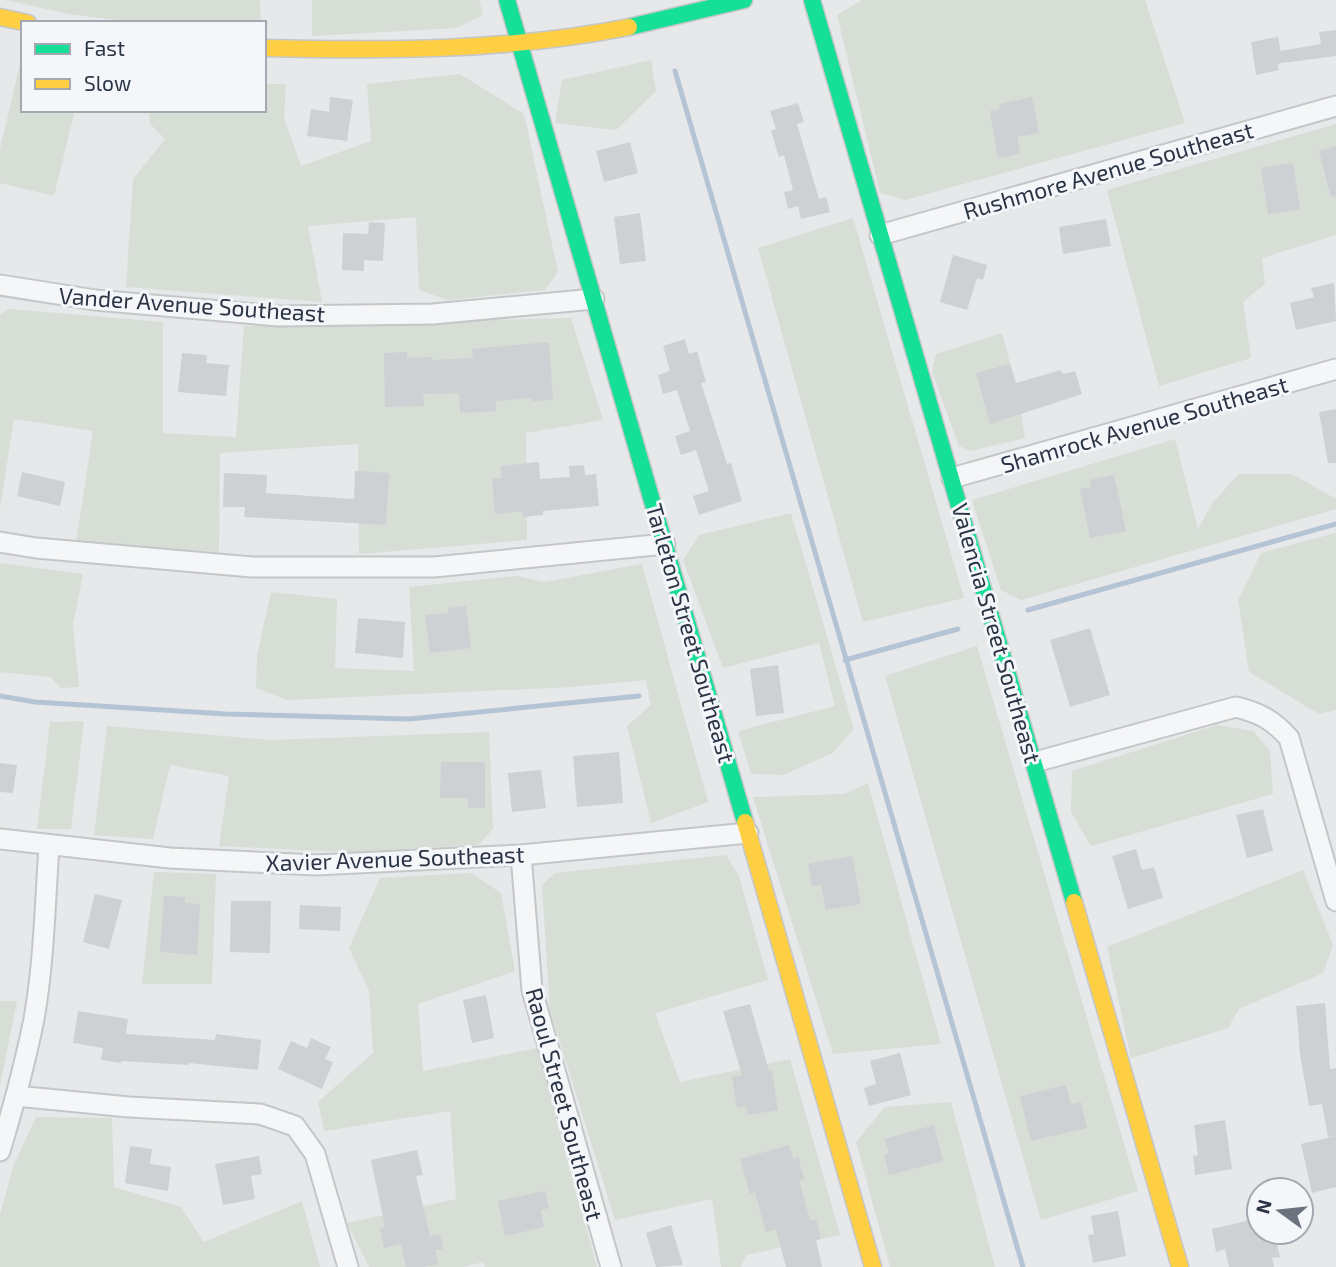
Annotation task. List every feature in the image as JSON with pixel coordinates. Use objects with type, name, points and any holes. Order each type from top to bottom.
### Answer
[{"type":"street","name":"Tarleton Street Southeast","points":[[507,0],[873,1267]]},
{"type":"street","points":[[266,48],[380,50],[519,42],[603,32],[744,0]]},
{"type":"street","name":"Valencia Street Southeast","points":[[812,0],[1180,1267]]},
{"type":"street","points":[[0,17],[21,22]]},
{"type":"street","name":"Rushmore Avenue Southeast","points":[[880,235],[1336,106]]},
{"type":"street","name":"Vander Avenue Southeast","points":[[0,285],[95,300],[278,316],[433,314],[594,299]]},
{"type":"street","name":"Shamrock Avenue Southeast","points":[[952,478],[1336,369]]},
{"type":"street","points":[[0,542],[36,548],[252,567],[434,567],[665,544]]},
{"type":"street","points":[[1035,762],[1236,707],[1257,712],[1275,723],[1289,738],[1336,901]]},
{"type":"street","name":"Xavier Avenue Southeast","points":[[0,839],[170,858],[316,865],[521,855],[748,833]]},
{"type":"street","points":[[0,1151],[34,1018],[43,947],[49,846]]},
{"type":"street","name":"Raoul Street Southeast","points":[[521,855],[531,990],[611,1267]]},
{"type":"street","points":[[16,1096],[130,1107],[261,1114],[295,1126],[315,1154],[348,1267]]},
{"type":"shaded area","points":[[6,0],[260,0],[261,21],[125,21],[69,14]]},
{"type":"shaded area","points":[[312,0],[479,0],[483,15],[456,28],[312,36]]},
{"type":"shaded area","points":[[862,0],[1145,0],[1185,123],[905,200],[880,193],[837,15]]},
{"type":"shaded area","points":[[21,60],[21,112],[75,112],[54,196],[0,183],[0,149]]},
{"type":"shaded area","points":[[651,60],[656,91],[616,130],[555,123],[562,80]]},
{"type":"shaded area","points":[[460,74],[524,114],[558,272],[545,290],[448,300],[419,290],[416,217],[308,226],[322,302],[126,287],[133,179],[165,139],[150,124],[149,112],[266,112],[266,84],[286,84],[284,118],[301,166],[371,141],[367,84]]},
{"type":"shaded area","points":[[1336,124],[1336,235],[1262,258],[1265,284],[1243,302],[1251,358],[1159,386],[1107,190]]},
{"type":"shaded area","points":[[853,218],[964,598],[863,622],[758,248]]},
{"type":"shaded area","points":[[9,309],[163,322],[163,433],[236,437],[244,326],[571,318],[603,420],[526,433],[527,540],[359,554],[358,444],[220,453],[219,552],[76,542],[93,431],[14,419],[0,508],[0,315]]},
{"type":"shaded area","points":[[1002,333],[1018,393],[1025,438],[970,451],[959,446],[932,372],[936,354]]},
{"type":"shaded area","points":[[1175,439],[1198,529],[1213,502],[1239,474],[1292,474],[1336,499],[1336,509],[1021,600],[1001,590],[972,500]]},
{"type":"shaded area","points":[[791,513],[854,729],[833,753],[783,775],[751,774],[738,731],[835,706],[819,643],[723,668],[683,560],[699,535]]},
{"type":"shaded area","points":[[1336,533],[1336,710],[1319,714],[1249,672],[1238,600],[1261,553]]},
{"type":"shaded area","points":[[0,563],[83,574],[73,624],[79,687],[61,688],[50,677],[0,672]]},
{"type":"shaded area","points":[[642,564],[708,802],[651,823],[627,726],[651,705],[646,680],[571,687],[287,700],[256,688],[257,656],[271,592],[337,599],[335,668],[414,671],[409,587],[516,576],[545,582]]},
{"type":"shaded area","points":[[977,646],[1138,1191],[1041,1220],[885,676]]},
{"type":"shaded area","points":[[84,721],[71,829],[37,829],[50,722]]},
{"type":"shaded area","points":[[1217,725],[1253,731],[1270,751],[1273,794],[1091,846],[1071,812],[1072,771]]},
{"type":"shaded area","points":[[107,726],[271,740],[489,732],[493,829],[478,845],[348,852],[219,846],[229,776],[170,765],[153,839],[94,835]]},
{"type":"shaded area","points":[[868,783],[941,1044],[833,1054],[753,797],[844,794]]},
{"type":"shaded area","points":[[726,855],[739,876],[768,980],[655,1013],[680,1082],[790,1059],[840,1235],[746,1255],[741,1267],[721,1267],[712,1199],[615,1220],[550,1010],[542,885],[555,873]]},
{"type":"shaded area","points":[[1303,870],[1333,945],[1323,973],[1239,1009],[1228,1028],[1131,1058],[1107,947]]},
{"type":"shaded area","points":[[154,872],[216,874],[212,984],[142,984]]},
{"type":"shaded area","points":[[471,873],[501,893],[515,971],[418,1004],[423,1071],[537,1048],[597,1267],[485,1267],[483,1262],[464,1267],[369,1267],[347,1223],[456,1199],[450,1111],[324,1131],[318,1102],[373,1053],[369,991],[349,948],[380,878]]},
{"type":"shaded area","points":[[0,1001],[17,1001],[0,1086]]},
{"type":"shaded area","points":[[951,1102],[995,1267],[890,1267],[856,1142],[885,1107]]},
{"type":"shaded area","points":[[36,1117],[112,1118],[114,1187],[181,1207],[204,1242],[302,1201],[320,1267],[0,1267],[0,1215],[13,1167]]},
{"type":"building","points":[[1336,30],[1336,56],[1282,63],[1278,64],[1279,70],[1256,75],[1251,42],[1278,37],[1281,51],[1321,44],[1319,32]]},
{"type":"building","points":[[330,97],[353,100],[347,141],[307,136],[311,109],[329,112]]},
{"type":"building","points":[[1032,97],[1039,133],[1017,137],[1020,154],[998,158],[990,111],[1000,109],[999,104]]},
{"type":"building","points":[[798,103],[804,122],[797,124],[819,199],[826,197],[830,212],[801,219],[798,206],[788,209],[784,192],[793,190],[784,155],[779,157],[771,131],[776,129],[770,111]]},
{"type":"building","points":[[630,142],[638,173],[604,182],[596,151]]},
{"type":"building","points":[[1336,146],[1336,196],[1331,197],[1319,151]]},
{"type":"building","points":[[1293,163],[1300,209],[1268,214],[1261,168]]},
{"type":"building","points":[[640,213],[646,261],[620,264],[614,217]]},
{"type":"building","points":[[1106,219],[1111,246],[1063,254],[1059,227]]},
{"type":"building","points":[[369,222],[385,223],[383,261],[364,260],[364,271],[342,270],[343,233],[368,234]]},
{"type":"building","points":[[953,255],[987,265],[983,280],[977,278],[967,310],[940,302]]},
{"type":"building","points":[[1334,283],[1336,321],[1296,330],[1290,303],[1314,297],[1311,288]]},
{"type":"building","points":[[685,339],[689,354],[697,351],[706,382],[701,383],[742,501],[699,515],[693,496],[709,491],[696,450],[681,455],[675,436],[690,431],[677,390],[663,394],[658,375],[670,371],[663,346]]},
{"type":"building","points":[[549,342],[553,400],[532,401],[532,398],[496,401],[496,411],[460,413],[459,393],[423,394],[424,406],[385,407],[384,353],[407,352],[407,358],[432,357],[432,360],[473,358],[472,349]]},
{"type":"building","points":[[182,353],[207,355],[206,363],[229,365],[226,396],[178,392]]},
{"type":"building","points":[[1010,364],[1016,383],[1061,370],[1063,374],[1075,371],[1082,394],[990,424],[976,373]]},
{"type":"building","points":[[1336,409],[1336,463],[1328,463],[1319,412]]},
{"type":"building","points":[[539,462],[540,479],[570,477],[569,466],[584,465],[585,475],[596,474],[599,506],[543,511],[543,515],[523,517],[522,511],[495,514],[492,479],[502,478],[501,466]]},
{"type":"building","points":[[355,471],[389,473],[386,525],[244,517],[245,507],[223,507],[224,473],[267,475],[266,493],[354,499]]},
{"type":"building","points":[[22,472],[65,482],[60,506],[17,496]]},
{"type":"building","points":[[1114,475],[1126,531],[1090,538],[1080,489],[1091,487],[1090,480]]},
{"type":"building","points":[[466,606],[471,648],[430,653],[425,615],[449,613],[448,608]]},
{"type":"building","points":[[358,618],[405,622],[403,658],[355,653]]},
{"type":"building","points":[[1090,628],[1110,695],[1070,707],[1050,640]]},
{"type":"building","points":[[778,665],[784,713],[756,716],[750,669]]},
{"type":"building","points":[[619,752],[623,803],[577,807],[573,756]]},
{"type":"building","points":[[441,762],[485,762],[485,808],[468,808],[468,798],[440,798]]},
{"type":"building","points":[[0,763],[17,765],[13,793],[0,792]]},
{"type":"building","points":[[541,770],[546,808],[512,812],[508,773]]},
{"type":"building","points":[[1263,809],[1273,851],[1247,858],[1236,815]]},
{"type":"building","points":[[1136,849],[1142,870],[1154,867],[1163,898],[1128,909],[1112,856]]},
{"type":"building","points":[[852,856],[861,904],[826,910],[821,885],[812,886],[808,864]]},
{"type":"building","points":[[95,894],[122,900],[109,949],[83,942]]},
{"type":"building","points":[[164,896],[185,897],[185,903],[200,904],[197,955],[160,952]]},
{"type":"building","points":[[231,901],[271,901],[270,953],[230,952]]},
{"type":"building","points":[[300,905],[341,907],[340,931],[299,929]]},
{"type":"building","points":[[486,995],[494,1038],[472,1043],[463,1000]]},
{"type":"building","points":[[1325,1003],[1330,1069],[1336,1068],[1336,1136],[1328,1137],[1322,1104],[1309,1106],[1300,1054],[1296,1006]]},
{"type":"building","points":[[750,1004],[769,1071],[772,1071],[778,1110],[748,1115],[746,1106],[737,1108],[732,1077],[742,1075],[723,1011]]},
{"type":"building","points":[[78,1011],[128,1019],[126,1034],[215,1040],[216,1034],[261,1040],[258,1070],[189,1063],[121,1063],[101,1060],[103,1048],[73,1043]]},
{"type":"building","points":[[311,1038],[331,1047],[325,1059],[333,1062],[322,1089],[278,1069],[291,1041],[307,1048]]},
{"type":"building","points":[[900,1053],[911,1095],[869,1106],[864,1088],[876,1084],[870,1061]]},
{"type":"building","points":[[1066,1085],[1071,1104],[1081,1102],[1087,1128],[1031,1141],[1020,1096]]},
{"type":"building","points":[[1225,1120],[1232,1169],[1195,1175],[1193,1156],[1198,1155],[1194,1125]]},
{"type":"building","points":[[934,1125],[943,1161],[889,1175],[884,1155],[889,1154],[885,1139]]},
{"type":"building","points":[[1336,1136],[1336,1187],[1315,1192],[1315,1176],[1308,1176],[1301,1144]]},
{"type":"building","points":[[789,1145],[793,1159],[798,1157],[804,1179],[799,1180],[810,1221],[816,1219],[821,1239],[816,1240],[822,1267],[786,1267],[776,1229],[766,1232],[755,1192],[750,1194],[740,1159]]},
{"type":"building","points":[[130,1146],[152,1149],[150,1164],[171,1167],[168,1191],[125,1183]]},
{"type":"building","points":[[417,1150],[423,1175],[416,1176],[430,1236],[440,1234],[443,1249],[435,1250],[438,1264],[406,1267],[401,1244],[384,1248],[380,1228],[385,1227],[371,1160]]},
{"type":"building","points":[[259,1156],[262,1174],[251,1176],[255,1199],[223,1205],[215,1164]]},
{"type":"building","points":[[545,1191],[549,1208],[541,1210],[544,1227],[505,1236],[498,1201]]},
{"type":"building","points":[[1118,1211],[1126,1256],[1093,1263],[1088,1235],[1094,1234],[1091,1216]]},
{"type":"building","points":[[1245,1221],[1245,1246],[1277,1246],[1280,1257],[1272,1258],[1274,1267],[1229,1267],[1225,1249],[1216,1252],[1212,1229]]},
{"type":"building","points":[[671,1225],[683,1265],[656,1267],[646,1233]]},
{"type":"waterway","points":[[675,71],[1023,1267]]},
{"type":"waterway","points":[[1028,610],[1336,524]]},
{"type":"waterway","points":[[845,660],[958,629]]},
{"type":"waterway","points":[[0,696],[35,702],[226,714],[409,719],[639,696]]},
{"type":"traffic: fast","points":[[507,0],[745,822]]},
{"type":"traffic: fast","points":[[629,27],[744,0]]},
{"type":"traffic: fast","points":[[812,0],[1074,902]]},
{"type":"traffic: slow","points":[[0,17],[21,22]]},
{"type":"traffic: slow","points":[[266,48],[447,48],[538,41],[629,27]]},
{"type":"traffic: slow","points":[[745,822],[873,1267]]},
{"type":"traffic: slow","points":[[1074,902],[1180,1267]]}]
